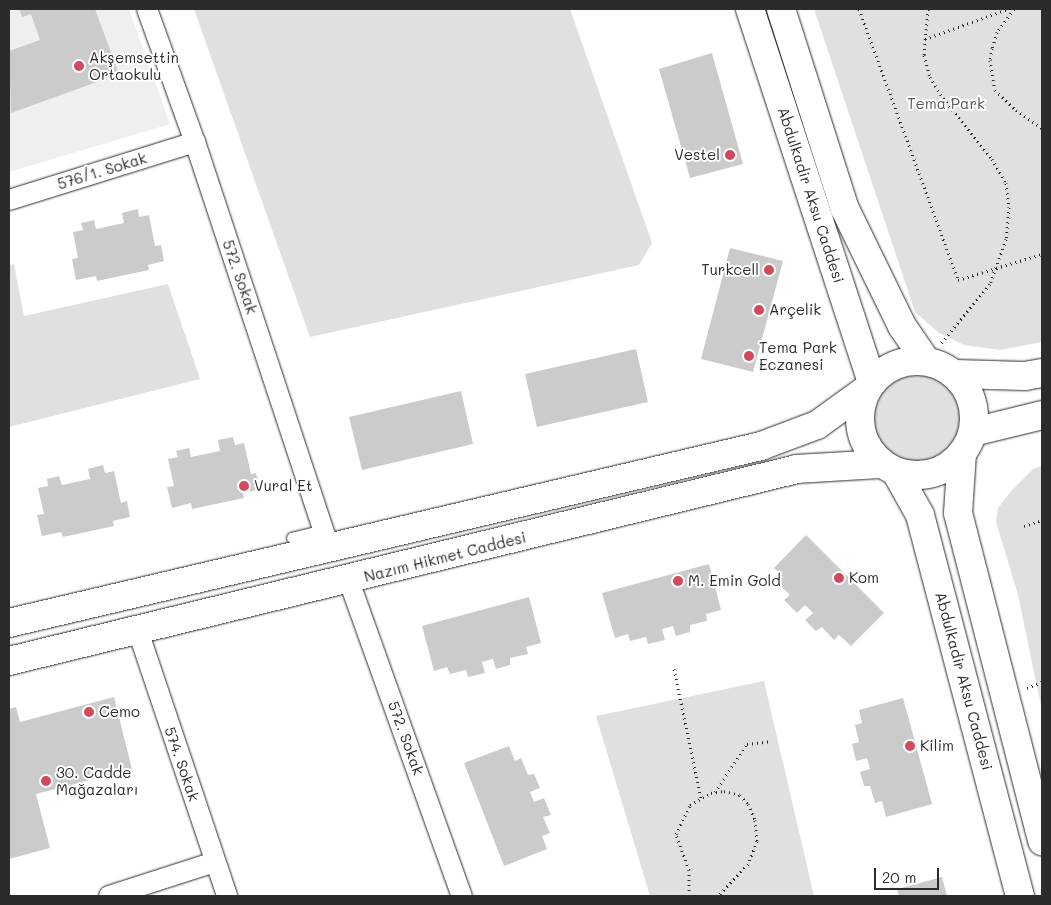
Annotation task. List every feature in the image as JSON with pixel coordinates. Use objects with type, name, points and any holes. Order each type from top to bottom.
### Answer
[{"type":"main road","name":"Abdulkadir Aksu Caddesi","points":[[750,9],[870,385]]},
{"type":"main road","name":"Abdulkadir Aksu Caddesi","points":[[781,9],[845,209],[902,326],[926,360]]},
{"type":"main road","points":[[9,623],[327,538],[761,446],[817,425],[870,385],[887,368],[906,361],[926,360],[955,374],[968,390],[972,404],[958,513],[1038,810],[1042,841]]},
{"type":"main road","points":[[955,374],[1042,373]]},
{"type":"main road","points":[[870,385],[861,405],[863,438],[889,468],[914,475],[932,473],[948,466],[967,443],[1042,415]]},
{"type":"main road","name":"Abdulkadir Aksu Caddesi","points":[[889,468],[920,515],[1020,896]]},
{"type":"main road","name":"Nazım Hikmet Caddesi","points":[[9,662],[797,470],[889,468]]},
{"type":"street","name":"572. Sokak","points":[[147,9],[195,142],[327,538]]},
{"type":"street","name":"576/1. Sokak","points":[[9,200],[195,142]]},
{"type":"street","name":"572. Sokak","points":[[350,580],[462,896]]},
{"type":"street","name":"574. Sokak","points":[[138,631],[227,896]]},
{"type":"street","points":[[109,896],[215,862]]},
{"type":"lane","points":[[292,538],[327,538]]},
{"type":"path","points":[[859,9],[958,280],[1042,254]]},
{"type":"path","points":[[926,360],[976,304],[998,267],[1006,239],[1009,207],[1006,184],[992,159],[943,98],[930,77],[924,55],[928,9]]},
{"type":"path","points":[[925,38],[1008,9]]},
{"type":"path","points":[[1014,9],[997,32],[992,48],[990,60],[995,90],[1016,110],[1042,128]]},
{"type":"path","points":[[1024,526],[1042,520]]},
{"type":"path","points":[[674,669],[701,798]]},
{"type":"path","points":[[714,792],[747,744],[770,741]]},
{"type":"path","points":[[689,896],[689,870],[676,834],[690,805],[714,792],[740,794],[755,820],[757,841],[748,864],[718,896]]},
{"type":"shaded area","name":"Akşemsettin Ortaokulu","points":[[9,9],[129,9],[170,124],[9,172]]},
{"type":"green space","points":[[194,9],[570,9],[652,243],[639,265],[310,337]]},
{"type":"green space","name":"Tema Park","points":[[814,9],[1042,9],[1042,342],[1000,350],[964,345],[939,333],[915,312]]},
{"type":"green space","points":[[14,264],[24,316],[168,284],[200,379],[9,427],[9,265]]},
{"type":"green space","points":[[918,371],[935,375],[950,385],[960,400],[964,417],[960,434],[950,449],[935,459],[918,463],[901,459],[886,449],[876,434],[872,417],[876,400],[886,385],[901,375]]},
{"type":"green space","points":[[1042,466],[1042,711],[1018,595],[996,522],[998,508],[1012,490],[1033,469]]},
{"type":"green space","points":[[764,681],[814,896],[650,896],[596,716]]},
{"type":"building","points":[[19,9],[95,9],[119,74],[11,113],[9,51],[40,40],[31,14],[22,17]]},
{"type":"building","points":[[712,53],[743,164],[690,178],[659,69]]},
{"type":"building","points":[[138,209],[139,217],[149,215],[155,246],[161,245],[164,261],[148,265],[149,270],[97,281],[96,276],[76,280],[72,259],[78,258],[73,232],[83,230],[81,223],[94,220],[96,229],[124,223],[122,213]]},
{"type":"building","points":[[730,248],[783,261],[753,372],[701,359]]},
{"type":"building","points":[[636,349],[648,402],[537,427],[525,374]]},
{"type":"building","points":[[461,391],[473,444],[362,470],[349,417]]},
{"type":"building","points":[[233,437],[235,445],[244,443],[251,474],[256,473],[260,489],[243,493],[244,498],[192,509],[191,503],[172,508],[167,487],[174,486],[168,459],[178,457],[176,451],[189,448],[191,457],[220,451],[218,440]]},
{"type":"building","points":[[103,465],[105,473],[114,471],[121,503],[127,501],[130,517],[113,521],[114,526],[63,537],[61,532],[42,536],[37,515],[44,514],[38,488],[48,486],[47,479],[59,476],[62,485],[90,479],[88,469]]},
{"type":"building","points":[[806,535],[884,613],[851,646],[839,635],[834,640],[822,627],[816,631],[805,620],[813,613],[805,605],[797,613],[784,600],[790,595],[778,583],[783,577],[774,568]]},
{"type":"building","points":[[709,564],[721,610],[706,614],[707,621],[690,625],[690,632],[676,636],[673,626],[662,629],[665,640],[648,644],[646,637],[630,641],[628,634],[615,638],[602,593]]},
{"type":"building","points":[[529,597],[541,643],[526,647],[528,654],[510,658],[510,665],[496,669],[493,659],[482,662],[485,673],[468,677],[466,670],[450,674],[447,667],[434,671],[422,626]]},
{"type":"building","name":"30. Cadde Mağazaları","points":[[114,697],[132,769],[36,794],[50,848],[9,859],[9,709],[16,707],[20,722]]},
{"type":"building","points":[[903,698],[932,804],[886,817],[882,801],[875,803],[870,786],[864,786],[860,772],[870,769],[867,758],[856,761],[852,744],[859,742],[855,725],[862,723],[859,710]]},
{"type":"building","points":[[509,746],[515,761],[521,758],[528,775],[534,774],[540,788],[530,792],[534,802],[544,798],[551,815],[543,817],[550,833],[542,836],[547,849],[504,866],[464,763]]},
{"type":"building","points":[[942,877],[947,896],[899,896],[897,889]]},
{"type":"place","name":"Akşemsettin Ortaokulu","points":[[79,66]]},
{"type":"place","name":"Vestel","points":[[730,155]]},
{"type":"place","name":"Turkcell","points":[[769,270]]},
{"type":"place","name":"Arçelik","points":[[759,310]]},
{"type":"place","name":"Tema Park Eczanesi","points":[[749,356]]},
{"type":"place","name":"Vural Et","points":[[244,486]]},
{"type":"place","name":"Kom","points":[[839,578]]},
{"type":"place","name":"M. Emin Gold","points":[[678,581]]},
{"type":"place","name":"Cemo","points":[[89,712]]},
{"type":"place","name":"Kilim","points":[[910,746]]},
{"type":"place","name":"30. Cadde Mağazaları","points":[[46,781]]}]
